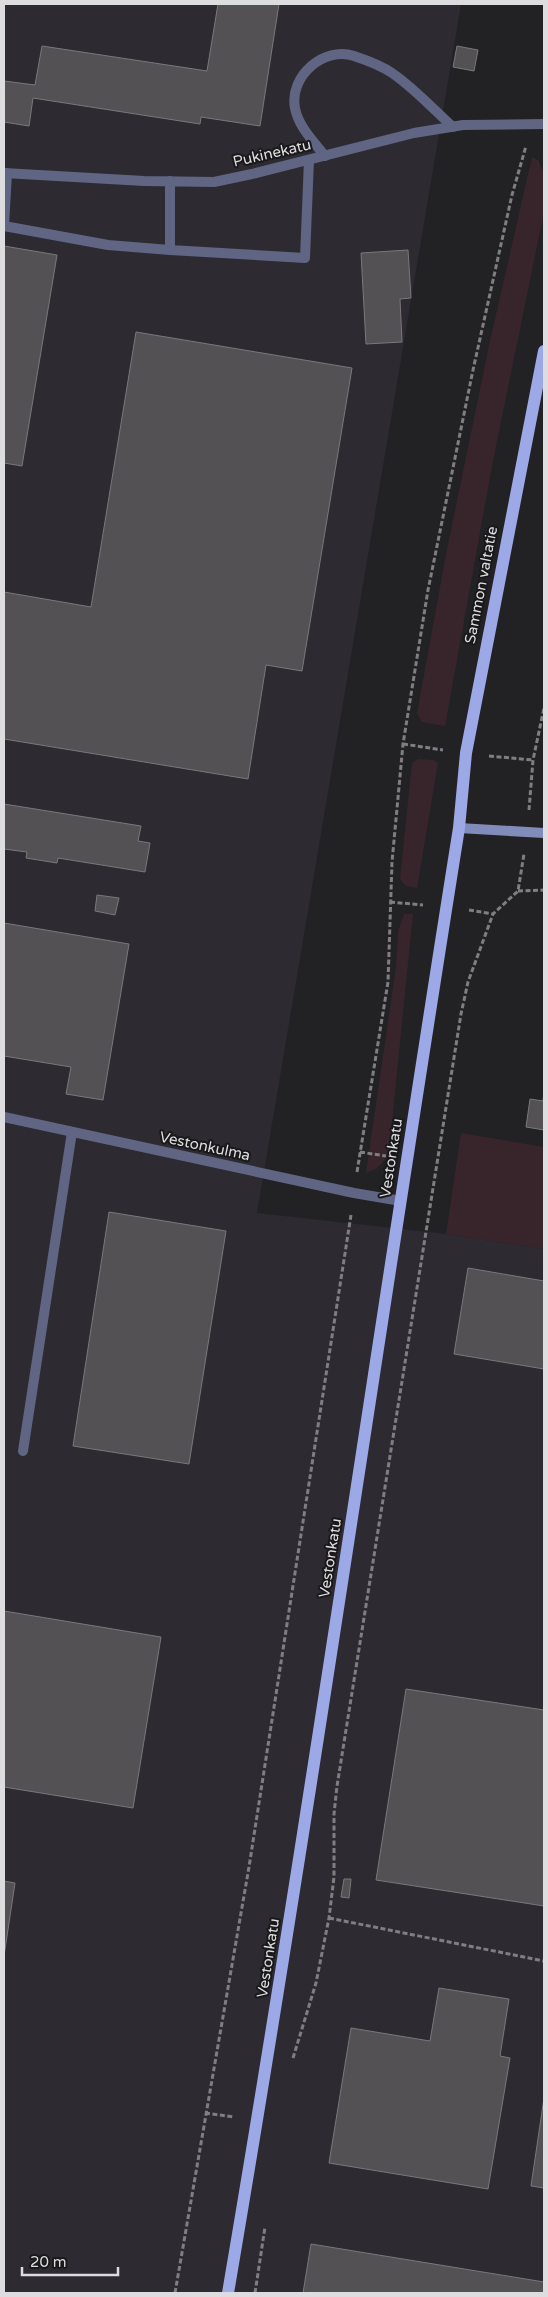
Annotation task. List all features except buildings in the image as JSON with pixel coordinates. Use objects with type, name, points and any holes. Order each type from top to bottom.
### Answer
[{"type":"main road","name":"Sammon valtatie","points":[[458,828],[466,753],[544,351]]},
{"type":"main road","name":"Vestonkatu","points":[[228,2293],[295,1893],[458,828]]},
{"type":"street","points":[[325,156],[301,125],[294,107],[296,89],[303,74],[316,62],[332,55],[352,56],[392,73],[453,127]]},
{"type":"street","name":"Pukinekatu","points":[[5,173],[214,182],[414,133],[453,127],[544,124]]},
{"type":"street","points":[[5,173],[4,226],[108,245],[305,258],[309,160]]},
{"type":"street","points":[[170,181],[170,250]]},
{"type":"street","points":[[458,828],[544,833]]},
{"type":"street","name":"Vestonkulma","points":[[4,1117],[354,1193],[401,1201]]},
{"type":"street","points":[[23,1451],[72,1132]]},
{"type":"path","points":[[175,2293],[250,1867],[388,982],[392,862],[400,774],[425,609],[512,195],[532,124]]},
{"type":"path","points":[[292,2064],[298,2036],[316,1983],[329,1918],[334,1877],[334,1814],[337,1786],[461,1014],[468,982],[493,914],[518,891],[528,833],[533,760],[544,708]]},
{"type":"path","points":[[518,891],[544,890]]},
{"type":"path","points":[[329,1918],[544,1960]]},
{"type":"path","points":[[254,2293],[266,2221]]},
{"type":"shaded area","points":[[4,4],[461,4],[257,1213],[446,1234],[544,1249],[544,2293],[4,2293]]},
{"type":"shaded area","points":[[532,157],[538,160],[544,174],[544,212],[492,466],[445,726],[422,722],[417,713],[447,549],[490,341]]},
{"type":"shaded area","points":[[418,759],[433,760],[438,763],[417,888],[406,886],[400,879],[412,763]]},
{"type":"shaded area","points":[[404,914],[413,914],[390,1142],[380,1165],[366,1173],[396,967],[398,932]]},
{"type":"shaded area","points":[[461,1133],[544,1147],[544,1249],[446,1234]]}]
